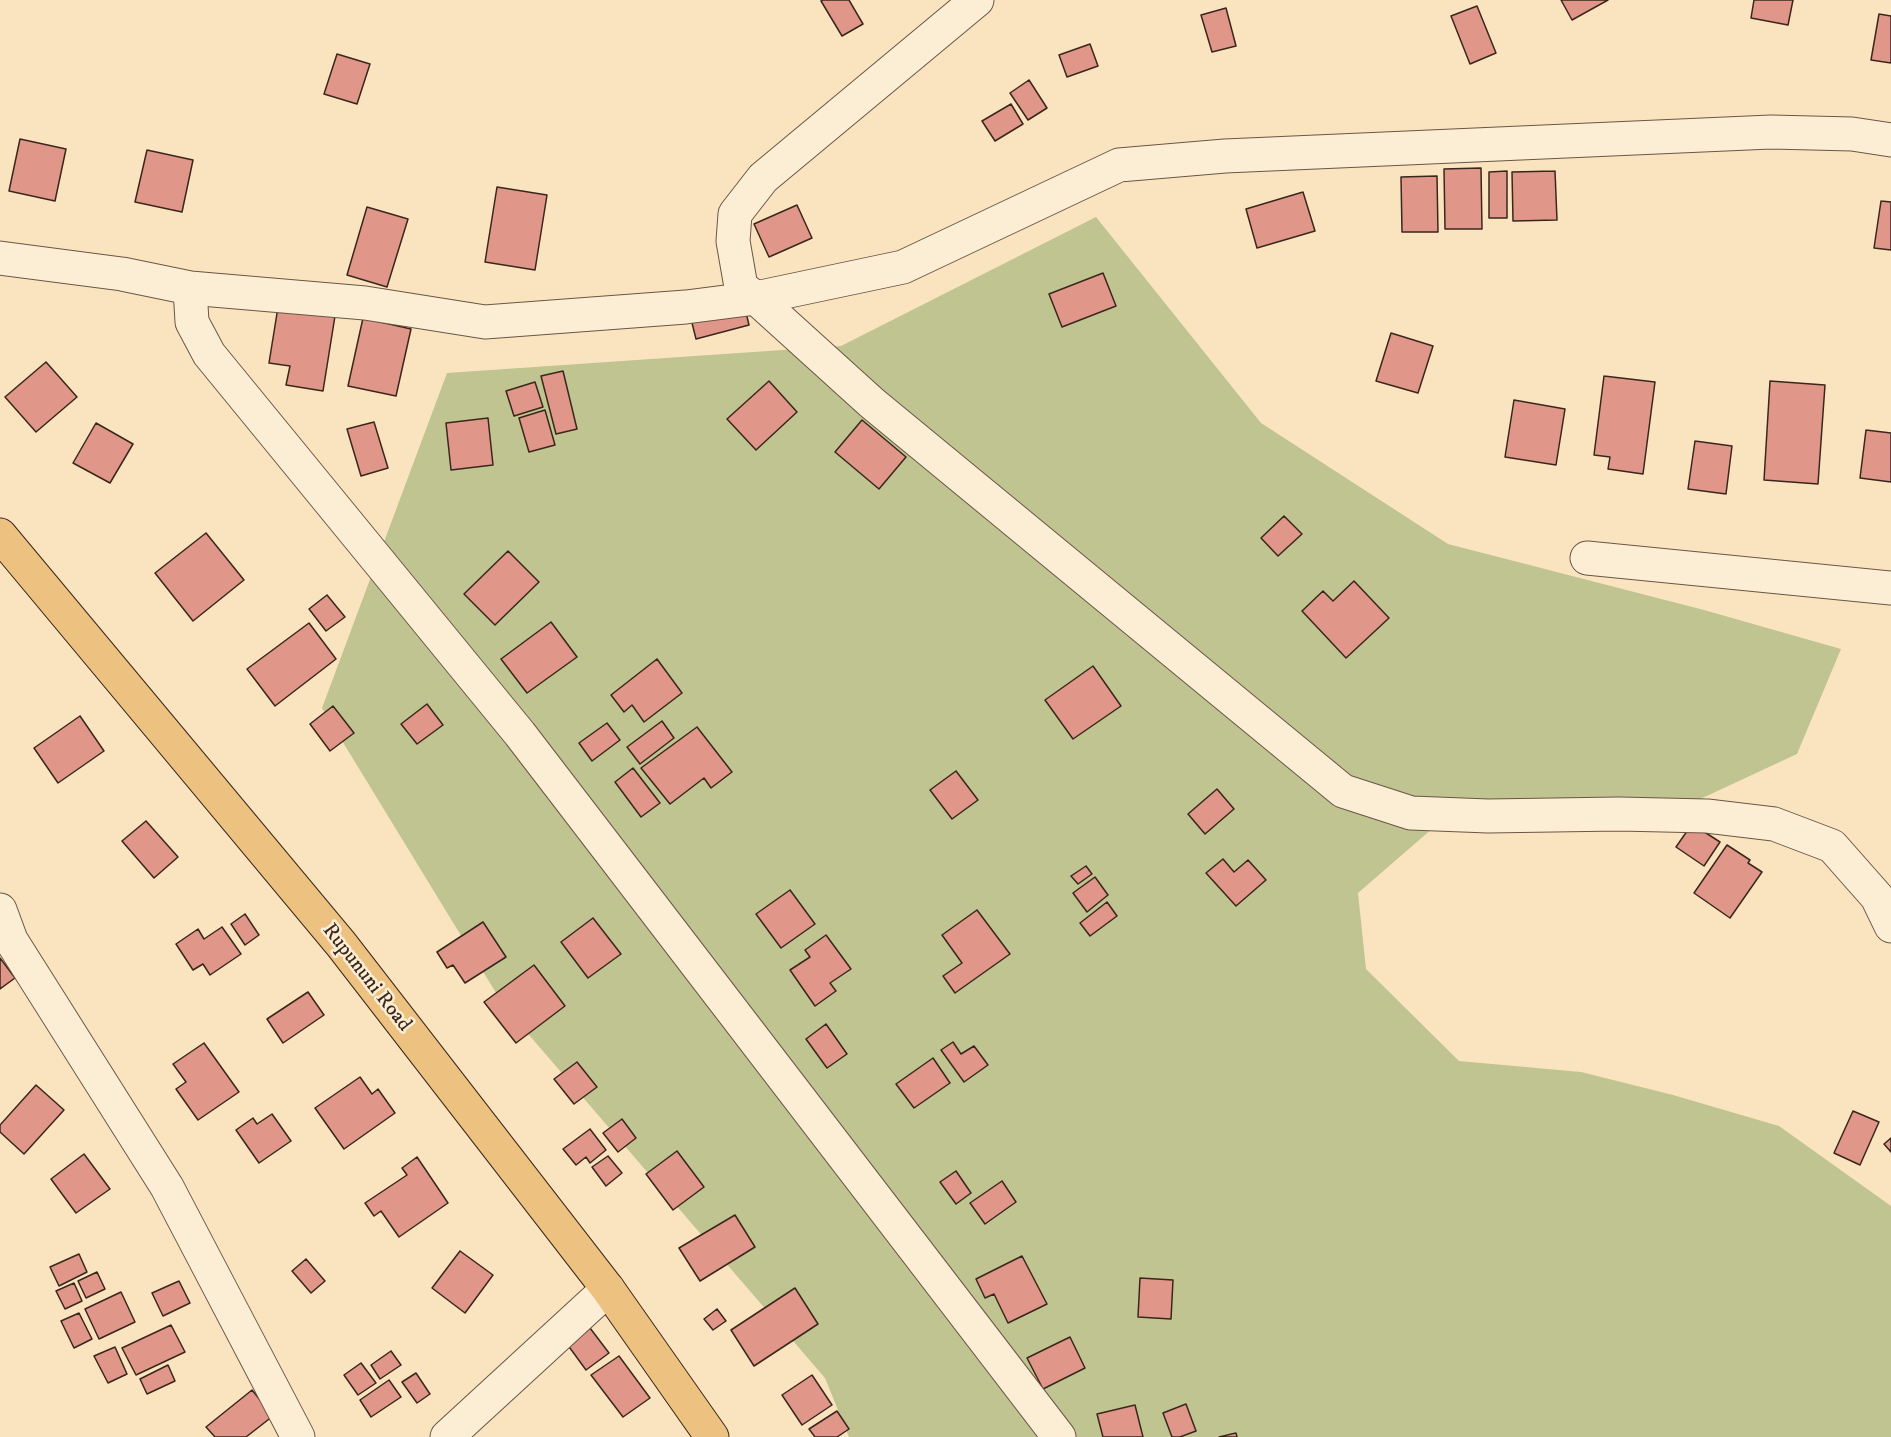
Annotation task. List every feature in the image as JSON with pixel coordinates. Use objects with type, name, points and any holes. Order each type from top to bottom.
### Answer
[{"type":"main road","name":"Rupununi Road","points":[[0,535],[341,944],[608,1289],[712,1437]]},
{"type":"street","points":[[977,0],[763,178],[735,214],[733,241],[741,287],[872,403],[1343,791],[1411,813],[1488,816],[1685,815],[1774,824],[1832,846],[1876,897],[1891,926]]},
{"type":"street","points":[[0,258],[122,274],[190,288],[365,303],[485,321],[686,307],[756,298],[903,267],[1119,165],[1236,155],[1771,132],[1852,134],[1891,140]]},
{"type":"street","points":[[190,288],[192,322],[209,354],[520,734],[1059,1437]]},
{"type":"street","points":[[1587,558],[1891,588]]},
{"type":"street","points":[[0,910],[11,940],[167,1187],[298,1437]]},
{"type":"street","points":[[447,1437],[608,1289]]},
{"type":"green space","points":[[1096,217],[1261,423],[1448,544],[1704,610],[1841,649],[1797,754],[1683,807],[1448,815],[1358,893],[1366,969],[1459,1061],[1581,1072],[1673,1095],[1779,1126],[1891,1206],[1891,1437],[849,1437],[825,1378],[504,1006],[322,708],[447,373],[841,346]]},
{"type":"building","points":[[849,0],[863,24],[842,36],[821,1]]},
{"type":"building","points":[[1561,0],[1608,0],[1572,20]]},
{"type":"building","points":[[1754,0],[1793,0],[1788,25],[1751,18]]},
{"type":"building","points":[[1477,6],[1496,53],[1470,64],[1451,16]]},
{"type":"building","points":[[1226,8],[1236,46],[1212,52],[1201,15]]},
{"type":"building","points":[[1879,14],[1891,16],[1891,63],[1871,60]]},
{"type":"building","points":[[1090,44],[1098,66],[1067,77],[1059,55]]},
{"type":"building","points":[[337,54],[370,64],[357,104],[324,94]]},
{"type":"building","points":[[1029,80],[1047,108],[1028,120],[1010,93]]},
{"type":"building","points":[[1011,104],[1023,124],[995,141],[982,121]]},
{"type":"building","points":[[20,139],[66,149],[55,201],[9,191]]},
{"type":"building","points":[[147,150],[193,160],[182,212],[135,202]]},
{"type":"building","points":[[1481,168],[1482,229],[1445,229],[1444,169]]},
{"type":"building","points":[[1507,171],[1507,218],[1489,218],[1489,172]]},
{"type":"building","points":[[1555,171],[1557,220],[1513,221],[1512,172]]},
{"type":"building","points":[[1437,176],[1438,232],[1402,232],[1401,177]]},
{"type":"building","points":[[497,187],[547,195],[535,270],[485,262]]},
{"type":"building","points":[[1303,192],[1315,231],[1257,248],[1246,209]]},
{"type":"building","points":[[1881,201],[1891,202],[1891,250],[1874,248]]},
{"type":"building","points":[[797,205],[812,238],[769,257],[754,224]]},
{"type":"building","points":[[367,207],[408,219],[387,287],[347,275]]},
{"type":"building","points":[[1103,273],[1116,306],[1062,327],[1049,294]]},
{"type":"building","points":[[744,304],[749,325],[696,339],[691,319]]},
{"type":"building","points":[[278,307],[335,316],[323,391],[286,385],[290,366],[269,363]]},
{"type":"building","points":[[363,318],[411,329],[396,396],[348,386]]},
{"type":"building","points":[[1391,333],[1433,346],[1418,393],[1376,381]]},
{"type":"building","points":[[46,362],[77,397],[36,432],[5,397]]},
{"type":"building","points":[[563,371],[577,429],[556,434],[541,376]]},
{"type":"building","points":[[1604,376],[1655,382],[1643,474],[1608,469],[1610,457],[1594,455]]},
{"type":"building","points":[[769,381],[797,412],[756,450],[727,419]]},
{"type":"building","points":[[1770,381],[1825,385],[1818,484],[1764,480]]},
{"type":"building","points":[[535,382],[543,407],[514,416],[506,391]]},
{"type":"building","points":[[1514,400],[1565,409],[1556,465],[1505,457]]},
{"type":"building","points":[[545,410],[555,445],[529,452],[519,418]]},
{"type":"building","points":[[488,418],[493,465],[451,470],[446,423]]},
{"type":"building","points":[[862,420],[906,457],[879,489],[835,452]]},
{"type":"building","points":[[374,422],[388,468],[361,476],[347,429]]},
{"type":"building","points":[[96,423],[133,444],[110,483],[73,463]]},
{"type":"building","points":[[1866,430],[1891,433],[1891,482],[1860,478]]},
{"type":"building","points":[[1695,441],[1732,446],[1726,494],[1688,489]]},
{"type":"building","points":[[1284,516],[1302,534],[1278,556],[1261,538]]},
{"type":"building","points":[[206,533],[244,580],[193,621],[155,573]]},
{"type":"building","points":[[508,551],[539,582],[495,625],[464,594]]},
{"type":"building","points":[[1354,581],[1389,618],[1346,658],[1302,611],[1323,591],[1333,601]]},
{"type":"building","points":[[327,595],[345,617],[326,631],[309,609]]},
{"type":"building","points":[[551,622],[577,657],[527,693],[501,659]]},
{"type":"building","points":[[309,623],[336,659],[275,706],[247,669]]},
{"type":"building","points":[[657,659],[682,693],[644,722],[632,705],[624,712],[611,695]]},
{"type":"building","points":[[1093,666],[1121,706],[1073,739],[1045,700]]},
{"type":"building","points":[[427,704],[443,725],[417,744],[401,724]]},
{"type":"building","points":[[333,706],[354,733],[330,751],[310,724]]},
{"type":"building","points":[[80,716],[104,751],[58,783],[34,748]]},
{"type":"building","points":[[662,721],[674,738],[640,764],[627,747]]},
{"type":"building","points":[[607,723],[620,740],[592,761],[579,743]]},
{"type":"building","points":[[697,727],[732,772],[711,788],[704,778],[670,804],[641,768]]},
{"type":"building","points":[[633,768],[660,803],[641,817],[615,782]]},
{"type":"building","points":[[956,771],[978,800],[952,819],[930,790]]},
{"type":"building","points":[[1217,789],[1234,809],[1205,834],[1188,814]]},
{"type":"building","points":[[146,821],[178,857],[154,878],[122,841]]},
{"type":"building","points":[[1692,824],[1720,842],[1704,866],[1676,847]]},
{"type":"building","points":[[1727,845],[1750,860],[1748,863],[1762,872],[1730,918],[1694,893]]},
{"type":"building","points":[[1223,859],[1234,872],[1248,860],[1266,880],[1236,906],[1206,873]]},
{"type":"building","points":[[1086,866],[1092,874],[1078,884],[1071,876]]},
{"type":"building","points":[[1095,877],[1108,895],[1087,912],[1073,893]]},
{"type":"building","points":[[790,890],[815,924],[781,948],[756,914]]},
{"type":"building","points":[[1107,902],[1117,916],[1090,936],[1080,923]]},
{"type":"building","points":[[977,910],[1010,954],[955,993],[943,976],[962,963],[942,935]]},
{"type":"building","points":[[245,914],[259,935],[245,945],[231,924]]},
{"type":"building","points":[[593,918],[621,954],[588,978],[561,942]]},
{"type":"building","points":[[483,922],[506,957],[465,983],[453,965],[447,968],[437,952]]},
{"type":"building","points":[[222,927],[241,954],[210,975],[203,964],[193,970],[176,944],[198,929],[204,939]]},
{"type":"building","points":[[826,935],[851,969],[830,983],[836,991],[815,1006],[790,970],[810,957],[805,950]]},
{"type":"building","points":[[0,958],[15,978],[0,989]]},
{"type":"building","points":[[534,965],[565,1006],[516,1043],[484,1002]]},
{"type":"building","points":[[308,992],[324,1015],[283,1043],[267,1019]]},
{"type":"building","points":[[826,1024],[847,1054],[827,1068],[806,1039]]},
{"type":"building","points":[[953,1042],[961,1054],[974,1046],[988,1065],[964,1082],[941,1050]]},
{"type":"building","points":[[204,1043],[239,1092],[198,1120],[176,1089],[186,1082],[173,1064]]},
{"type":"building","points":[[933,1058],[950,1083],[914,1108],[896,1084]]},
{"type":"building","points":[[577,1062],[597,1087],[574,1104],[554,1079]]},
{"type":"building","points":[[360,1077],[372,1094],[378,1089],[395,1113],[344,1149],[315,1108]]},
{"type":"building","points":[[36,1085],[64,1110],[24,1154],[0,1132],[0,1125]]},
{"type":"building","points":[[1853,1111],[1879,1122],[1860,1165],[1834,1153]]},
{"type":"building","points":[[272,1114],[291,1141],[259,1163],[236,1130],[253,1118],[257,1124]]},
{"type":"building","points":[[622,1119],[636,1138],[618,1152],[603,1133]]},
{"type":"building","points":[[590,1129],[606,1150],[590,1163],[586,1157],[576,1165],[563,1149]]},
{"type":"building","points":[[1891,1138],[1891,1152],[1884,1144]]},
{"type":"building","points":[[677,1151],[704,1187],[673,1210],[646,1174]]},
{"type":"building","points":[[84,1154],[110,1189],[76,1213],[51,1179]]},
{"type":"building","points":[[608,1156],[622,1173],[606,1186],[592,1167]]},
{"type":"building","points":[[417,1157],[448,1203],[399,1237],[381,1211],[374,1216],[365,1203],[407,1175],[402,1168]]},
{"type":"building","points":[[956,1171],[971,1193],[956,1204],[940,1182]]},
{"type":"building","points":[[1002,1181],[1016,1202],[985,1224],[970,1203]]},
{"type":"building","points":[[735,1215],[755,1247],[700,1281],[679,1248]]},
{"type":"building","points":[[460,1251],[493,1275],[465,1313],[432,1288]]},
{"type":"building","points":[[79,1254],[87,1272],[59,1286],[50,1267]]},
{"type":"building","points":[[1022,1256],[1047,1304],[1008,1323],[994,1294],[985,1298],[976,1279]]},
{"type":"building","points":[[306,1259],[325,1281],[311,1293],[292,1271]]},
{"type":"building","points":[[97,1272],[105,1289],[86,1298],[78,1281]]},
{"type":"building","points":[[1140,1278],[1173,1280],[1171,1319],[1138,1317]]},
{"type":"building","points":[[179,1281],[190,1303],[163,1316],[152,1293]]},
{"type":"building","points":[[74,1283],[82,1301],[65,1309],[56,1291]]},
{"type":"building","points":[[795,1288],[818,1324],[754,1366],[731,1330]]},
{"type":"building","points":[[121,1292],[135,1322],[99,1339],[85,1309]]},
{"type":"building","points":[[717,1309],[726,1321],[713,1330],[704,1319]]},
{"type":"building","points":[[79,1313],[92,1339],[74,1348],[61,1321]]},
{"type":"building","points":[[171,1325],[185,1352],[136,1375],[122,1348]]},
{"type":"building","points":[[590,1328],[609,1353],[586,1370],[567,1344]]},
{"type":"building","points":[[1070,1337],[1085,1368],[1043,1389],[1027,1358]]},
{"type":"building","points":[[115,1347],[127,1374],[108,1383],[94,1356]]},
{"type":"building","points":[[391,1351],[401,1365],[380,1379],[371,1365]]},
{"type":"building","points":[[619,1356],[650,1398],[623,1417],[591,1375]]},
{"type":"building","points":[[361,1363],[376,1383],[358,1395],[344,1375]]},
{"type":"building","points":[[168,1365],[175,1381],[147,1394],[140,1379]]},
{"type":"building","points":[[416,1373],[430,1394],[417,1403],[402,1382]]},
{"type":"building","points":[[812,1375],[832,1405],[802,1425],[782,1395]]},
{"type":"building","points":[[389,1380],[401,1397],[371,1417],[360,1400]]},
{"type":"building","points":[[252,1390],[273,1416],[246,1437],[215,1437],[206,1427]]},
{"type":"building","points":[[1186,1404],[1196,1431],[1180,1437],[1172,1437],[1163,1413]]},
{"type":"building","points":[[1135,1405],[1143,1437],[1103,1437],[1097,1414]]},
{"type":"building","points":[[837,1411],[849,1429],[837,1437],[815,1437],[809,1429]]},
{"type":"building","points":[[1236,1433],[1237,1437],[1219,1437]]}]
